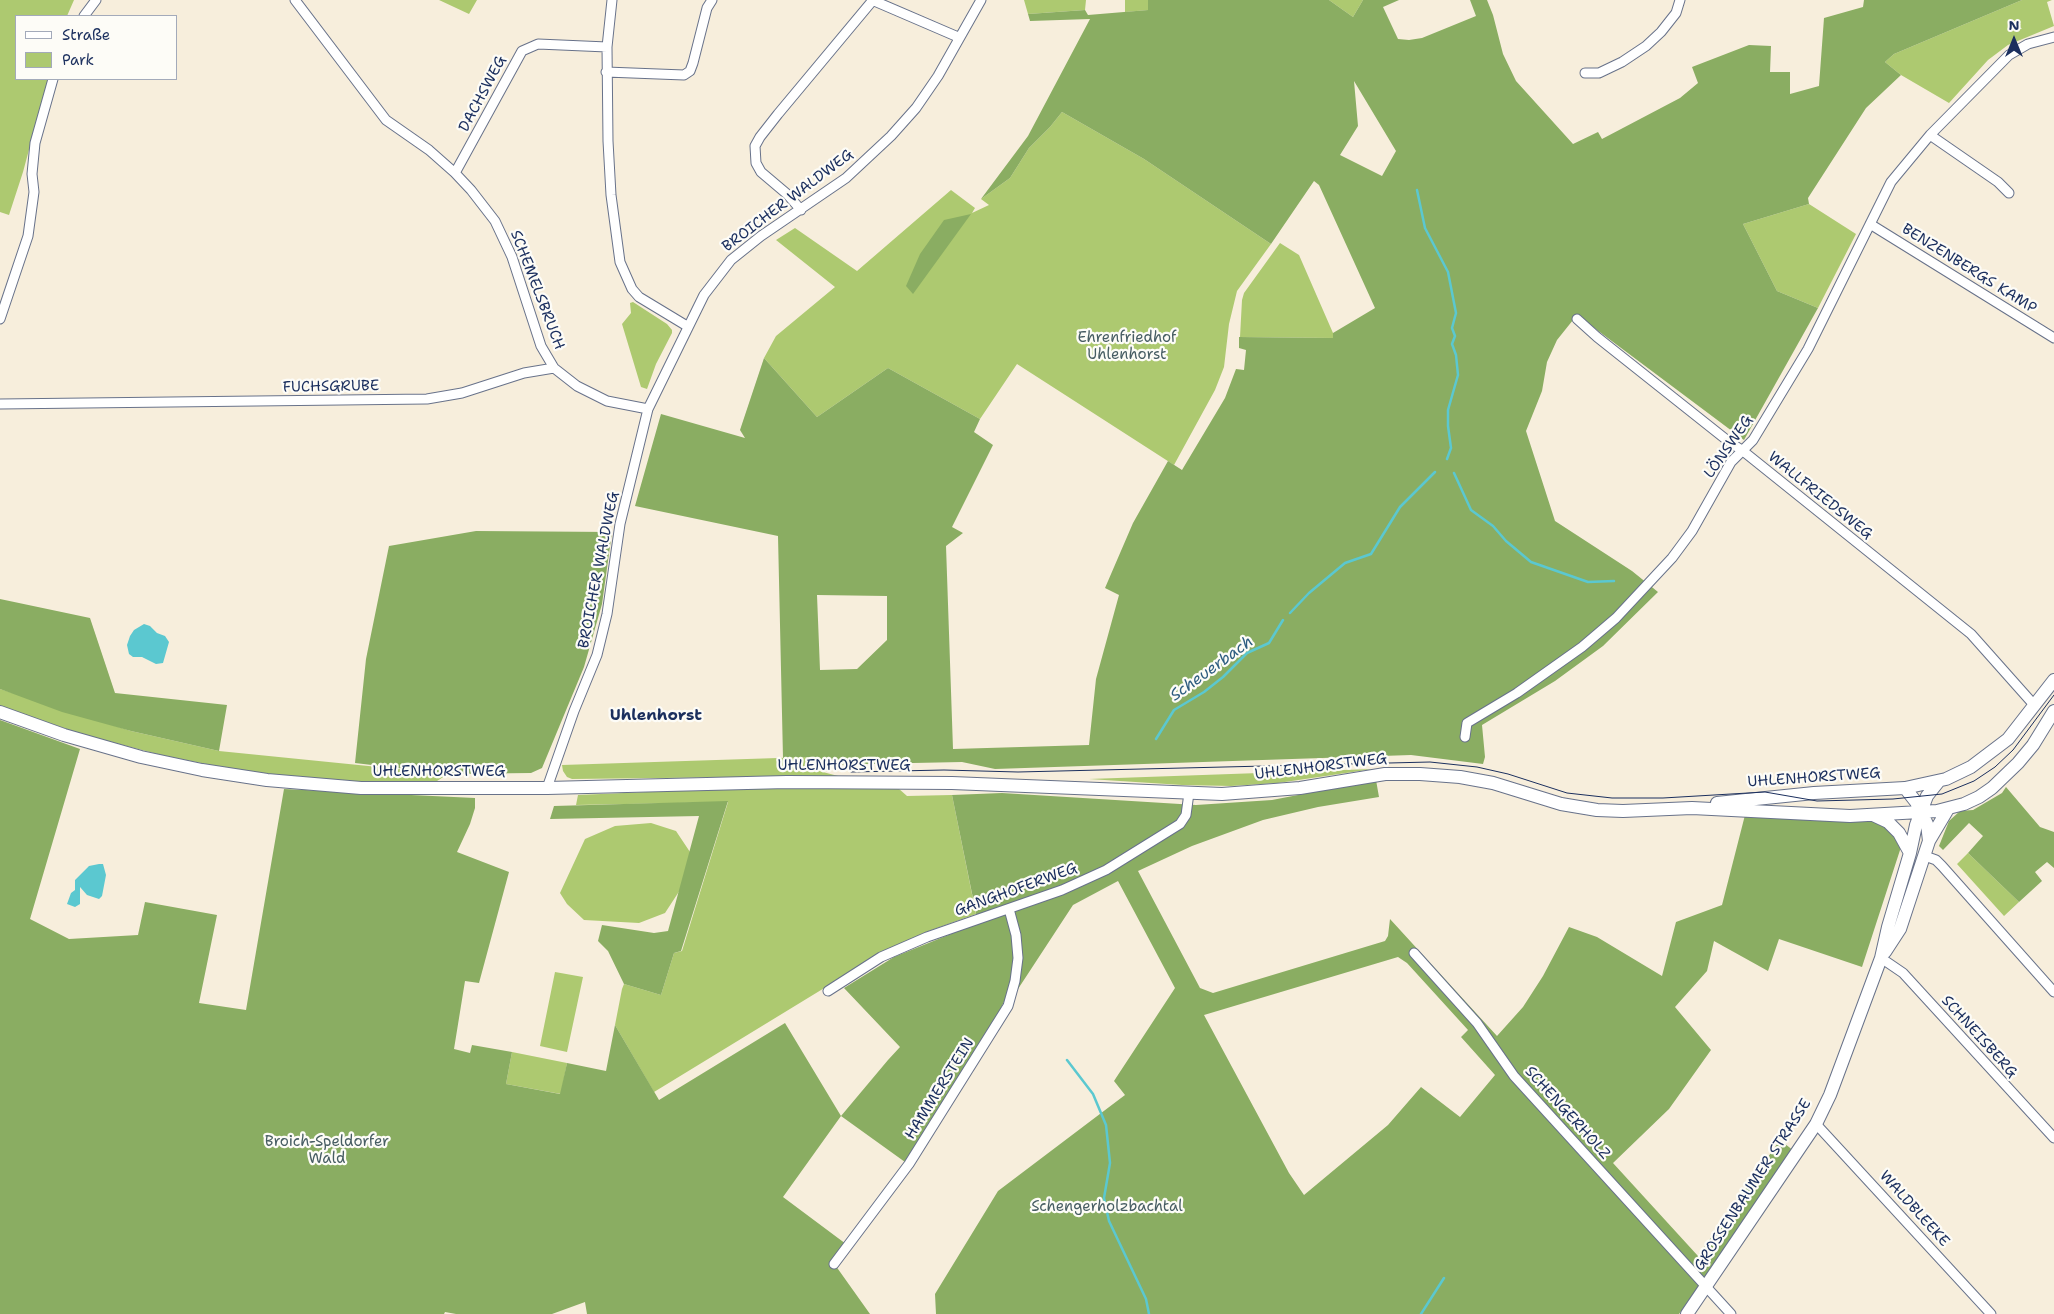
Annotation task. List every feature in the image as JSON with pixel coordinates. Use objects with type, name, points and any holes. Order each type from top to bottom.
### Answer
[{"type":"main road","points":[[1939,781],[1971,767],[1988,756],[2016,731],[2054,680]]},
{"type":"main road","points":[[1921,812],[1948,809],[1979,797],[1998,782],[2031,748],[2052,719],[2035,706]]},
{"type":"main road","name":"UHLENHORSTWEG","points":[[0,712],[64,735],[141,757],[202,770],[267,780],[361,788],[547,788],[786,782],[952,783],[1189,793],[1270,791],[1385,774],[1420,774],[1460,777],[1493,783],[1580,808],[1623,811],[1692,808],[1825,816],[1921,812]]},
{"type":"main road","name":"UHLENHORSTWEG","points":[[1692,808],[1720,802],[1814,793],[1905,788],[1939,781]]},
{"type":"main road","name":"GROSSENBAUMER STRASSE","points":[[1687,1314],[1816,1124],[1840,1072],[1881,958],[1916,825],[1927,796],[1939,781]]},
{"type":"main road","name":"GROSSENBAUMER STRASSE","points":[[1881,958],[1900,929],[1929,841],[1929,831],[1921,812],[1905,788]]},
{"type":"main road","name":"GROSSENBAUMER STRASSE","points":[[1929,841],[1948,809]]},
{"type":"main road","points":[[1874,815],[1888,822],[1899,833],[1910,853]]},
{"type":"street","points":[[85,15],[96,0]]},
{"type":"street","name":"SCHEMELSBRUCH","points":[[295,0],[386,120],[429,150],[455,173],[495,221],[512,256],[541,346],[554,368]]},
{"type":"street","points":[[612,0],[606,72],[611,195],[620,262],[632,289],[639,297],[687,326]]},
{"type":"street","points":[[606,72],[684,74],[690,71],[707,8],[712,0]]},
{"type":"street","points":[[801,210],[787,194],[760,172],[756,163],[755,146],[778,114],[873,0],[958,37]]},
{"type":"street","name":"BROICHER WALDWEG","points":[[547,788],[574,711],[597,655],[607,614],[620,524],[648,409],[687,326],[704,295],[731,260],[761,236],[846,178],[891,136],[916,108],[938,76],[958,37],[981,0]]},
{"type":"street","points":[[1585,73],[1599,73],[1622,62],[1646,46],[1661,32],[1676,13],[1680,0]]},
{"type":"street","name":"LÖNSWEG","points":[[1465,737],[1467,723],[1517,693],[1582,647],[1616,618],[1672,558],[1692,532],[1731,462],[1753,440],[1808,349],[1891,182],[1930,136],[2009,55],[2028,44],[2054,37]]},
{"type":"street","name":"DACHSWEG","points":[[455,173],[522,51],[538,44],[607,48]]},
{"type":"street","points":[[0,319],[28,236],[34,192],[32,174],[35,143],[53,80]]},
{"type":"street","points":[[1930,136],[1998,182],[2008,193]]},
{"type":"street","name":"BENZENBERGS KAMP","points":[[1870,224],[2054,338]]},
{"type":"street","name":"WALLFRIEDSWEG","points":[[1578,319],[1705,423],[1743,451],[1971,634],[2035,706]]},
{"type":"street","points":[[554,368],[577,386],[607,401],[648,409]]},
{"type":"street","name":"FUCHSGRUBE","points":[[0,404],[427,399],[462,393],[524,373],[554,368]]},
{"type":"street","name":"GANGHOFERWEG","points":[[828,991],[881,957],[927,937],[1010,909],[1090,878],[1180,824],[1186,816],[1189,793]]},
{"type":"street","points":[[1925,856],[1936,860],[1942,866],[2054,992]]},
{"type":"street","name":"HAMMERSTEIN","points":[[834,1264],[909,1164],[1008,1006],[1015,981],[1018,958],[1016,935],[1010,909]]},
{"type":"street","name":"SCHENGERHOLZ","points":[[1414,953],[1476,1023],[1514,1076],[1731,1314]]},
{"type":"street","name":"SCHNEISBERG","points":[[1881,958],[1903,973],[2054,1138]]},
{"type":"street","name":"WALDBLEEKE","points":[[1816,1124],[1991,1314]]},
{"type":"green space","points":[[0,0],[74,0],[67,15],[15,15],[15,80],[48,80],[23,172],[9,215],[0,212]]},
{"type":"green space","points":[[439,0],[477,0],[469,14]]},
{"type":"green space","points":[[1024,0],[1086,0],[1085,10],[1028,14]]},
{"type":"green space","points":[[1125,0],[1148,0],[1148,10],[1125,12]]},
{"type":"green space","points":[[1148,0],[1329,0],[1353,17],[1363,0],[1399,0],[1383,7],[1398,39],[1409,40],[1422,38],[1476,16],[1470,0],[1487,0],[1503,54],[1516,81],[1573,144],[1598,132],[1602,139],[1680,98],[1698,83],[1692,67],[1749,45],[1771,46],[1770,72],[1790,72],[1790,94],[1819,86],[1824,18],[1863,7],[1864,0],[2022,0],[1894,54],[1885,62],[1901,75],[1866,108],[1808,198],[1809,204],[1743,224],[1777,291],[1818,308],[1744,440],[1577,315],[1557,340],[1547,362],[1542,391],[1526,431],[1555,521],[1632,571],[1658,592],[1603,646],[1555,681],[1482,725],[1485,757],[1483,764],[1411,755],[995,769],[962,762],[815,765],[809,757],[783,758],[778,536],[635,506],[661,414],[745,438],[740,430],[764,358],[817,417],[888,368],[980,419],[974,432],[993,445],[952,527],[963,533],[946,546],[953,749],[1089,745],[1096,679],[1119,595],[1105,588],[1133,523],[1168,461],[1182,470],[1225,398],[1236,369],[1244,370],[1246,350],[1239,348],[1239,337],[1333,338],[1333,333],[1375,308],[1319,185],[1314,181],[1271,244],[1144,159],[1062,112],[1029,148],[1010,178],[981,199],[1028,136],[1090,19],[1030,21],[1028,14],[1085,10],[1088,15],[1148,10]],"holes":[[[1354,81],[1396,151],[1382,176],[1340,155],[1358,126]],[[817,595],[887,596],[887,640],[857,669],[820,670]]]},
{"type":"green space","points":[[1329,0],[1363,0],[1353,17]]},
{"type":"green space","points":[[2022,0],[2052,0],[2047,2],[2054,26],[2008,45],[1988,60],[1949,103],[1901,75],[1885,62],[1894,54]]},
{"type":"green space","name":"Ehrenfriedhof Uhlenhorst","points":[[1062,112],[1144,159],[1271,244],[1237,291],[1229,324],[1224,367],[1215,390],[1174,465],[1017,364],[980,419],[888,368],[817,417],[764,358],[776,336],[835,287],[776,240],[795,228],[857,271],[951,190],[975,208],[972,213],[989,205],[981,199],[1010,178],[1029,148]]},
{"type":"green space","points":[[1809,204],[1856,234],[1818,308],[1777,291],[1743,224]]},
{"type":"green space","points":[[971,214],[913,294],[906,286],[920,254],[944,220]]},
{"type":"green space","points":[[1280,243],[1299,255],[1333,333],[1333,338],[1240,337],[1244,293]]},
{"type":"green space","points":[[633,302],[667,324],[672,330],[647,389],[641,387],[622,324],[631,313],[630,303]]},
{"type":"green space","points":[[476,531],[612,532],[602,604],[584,667],[542,768],[531,773],[448,774],[355,763],[366,659],[389,546]]},
{"type":"green space","points":[[0,599],[90,618],[115,693],[227,705],[219,751],[131,731],[62,712],[0,689]]},
{"type":"green space","points":[[0,689],[131,731],[219,751],[448,774],[437,781],[384,782],[321,780],[241,771],[161,755],[81,734],[0,706]]},
{"type":"green space","name":"Broich-Speldorfer Wald","points":[[0,720],[80,749],[30,919],[69,939],[138,935],[145,902],[217,915],[199,1003],[246,1010],[284,789],[475,798],[475,808],[470,824],[457,852],[509,872],[479,983],[465,981],[454,1049],[470,1053],[472,1045],[512,1052],[506,1084],[560,1094],[567,1063],[606,1071],[615,1025],[659,1100],[785,1023],[841,1116],[783,1197],[846,1244],[833,1262],[870,1314],[587,1314],[585,1302],[552,1314],[456,1314],[445,1312],[444,1314],[0,1314]]},
{"type":"green space","points":[[809,757],[819,771],[838,776],[572,779],[567,777],[562,765]]},
{"type":"green space","points":[[1373,769],[1278,783],[1231,786],[1089,779]]},
{"type":"green space","name":"Schengerholzbachtal","points":[[1376,780],[1379,797],[1318,807],[1263,820],[1192,846],[1138,871],[1200,988],[1213,993],[1385,941],[1388,936],[1390,919],[1497,1036],[1523,1007],[1543,976],[1569,927],[1597,937],[1662,976],[1676,922],[1722,905],[1745,815],[1871,821],[1884,826],[1894,834],[1901,847],[1862,967],[1779,939],[1768,971],[1714,941],[1707,971],[1675,1007],[1711,1050],[1669,1109],[1613,1163],[1698,1256],[1780,1140],[1794,1151],[1679,1314],[936,1314],[935,1294],[998,1191],[1125,1095],[1114,1081],[1175,988],[1118,881],[1073,905],[1018,989],[1011,986],[997,1017],[905,1162],[841,1116],[900,1047],[844,988],[894,957],[978,923],[952,795],[1002,793],[1196,805],[1272,800]],"holes":[[[1398,957],[1407,963],[1468,1030],[1461,1037],[1495,1075],[1460,1117],[1421,1087],[1388,1125],[1304,1195],[1289,1173],[1204,1015]]]},
{"type":"green space","points":[[2006,787],[2040,827],[2054,832],[2054,868],[2047,862],[2035,872],[2042,881],[2019,902],[1968,853],[1983,836],[1969,823],[1943,850],[1939,846],[1949,821],[1960,811],[1973,810],[2002,793]]},
{"type":"green space","points":[[898,788],[907,796],[952,795],[976,914],[926,932],[880,954],[654,1092],[615,1025],[622,989],[624,984],[661,995],[674,953],[682,951],[728,802],[576,805],[578,795],[715,789]]},
{"type":"green space","points":[[728,801],[681,951],[674,953],[661,995],[624,984],[608,951],[598,941],[602,925],[654,933],[668,931],[699,816],[550,819],[554,806]]},
{"type":"green space","points":[[651,823],[676,831],[690,852],[680,890],[665,913],[639,923],[584,920],[567,904],[560,893],[585,839],[615,826]]},
{"type":"green space","points":[[1968,853],[2019,902],[2004,916],[1957,864]]},
{"type":"green space","points":[[555,972],[583,977],[567,1052],[540,1046]]},
{"type":"green space","points":[[512,1052],[567,1063],[561,1094],[506,1084]]},
{"type":"water","points":[[144,624],[165,636],[169,642],[163,663],[156,664],[142,657],[133,657],[129,654],[127,645],[130,636],[134,630]]},
{"type":"water","points":[[103,864],[106,875],[102,896],[99,899],[87,895],[80,887],[80,904],[75,907],[67,904],[71,893],[75,890],[75,880],[89,866]]},
{"type":"waterway","points":[[1417,190],[1425,228],[1448,272],[1456,313],[1452,328],[1455,336],[1452,344],[1456,355],[1458,375],[1448,410],[1451,448],[1447,459]]},
{"type":"waterway","name":"Scheuerbach","points":[[1290,613],[1309,593],[1345,563],[1371,554],[1400,507],[1435,472]]},
{"type":"waterway","points":[[1454,473],[1471,510],[1493,526],[1506,541],[1531,562],[1588,582],[1614,581]]},
{"type":"waterway","name":"Scheuerbach","points":[[1156,739],[1174,710],[1204,692],[1223,677],[1247,653],[1269,643],[1283,620]]},
{"type":"waterway","points":[[1067,1060],[1093,1094],[1106,1125],[1110,1163],[1104,1198],[1109,1221],[1146,1299],[1149,1314]]},
{"type":"waterway","points":[[1421,1314],[1444,1278]]},
{"type":"tram line","points":[[851,772],[944,770],[1018,772],[1430,762],[1477,767],[1508,774],[1567,793],[1612,798],[1663,798],[1765,792],[1817,801],[1893,799],[1942,794],[1974,781],[1995,767],[2013,750],[2054,695]]},
{"type":"district","name":"Uhlenhorst","points":[[656,716]]}]
